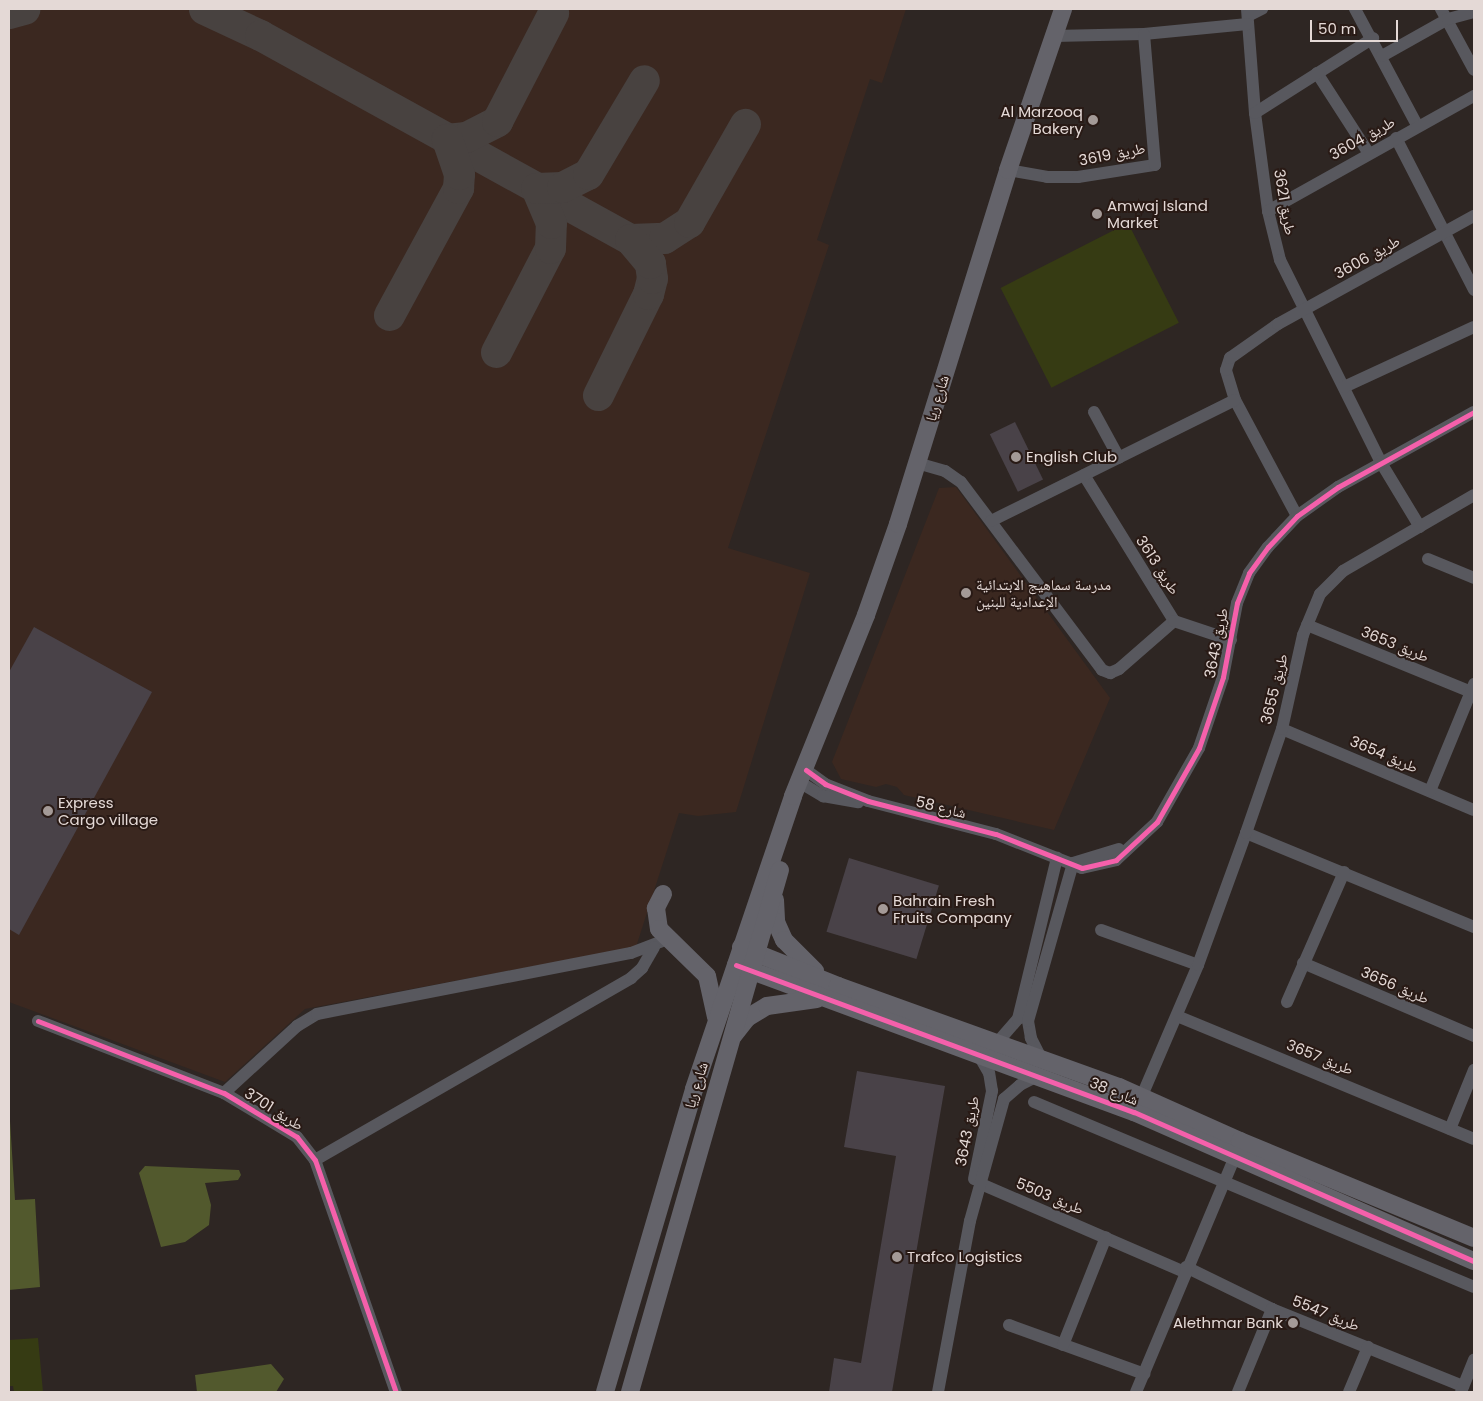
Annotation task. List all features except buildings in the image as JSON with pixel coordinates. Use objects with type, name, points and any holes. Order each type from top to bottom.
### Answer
[{"type":"main road","name":"شارع ريا","points":[[605,1392],[716,1025],[742,968],[804,777],[866,615],[917,463],[1008,170],[1063,9]]},
{"type":"main road","name":"شارع ريا","points":[[748,950],[775,885],[802,800],[804,777]]},
{"type":"main road","points":[[775,885],[775,913],[784,940],[802,962],[838,986]]},
{"type":"main road","points":[[663,894],[655,914],[661,943],[707,976],[715,1003],[716,1025]]},
{"type":"main road","name":"شارع 38","points":[[748,950],[838,986],[996,1044],[1041,1068]]},
{"type":"main road","name":"شارع ريا","points":[[630,1392],[728,1042],[742,968]]},
{"type":"main road","name":"شارع 38","points":[[742,968],[976,1052],[1041,1068],[1474,1238]]},
{"type":"main road","points":[[728,1042],[747,1018],[767,1006],[826,999]]},
{"type":"main road","name":"شارع 38","points":[[1138,1105],[1235,1156],[1474,1260]]},
{"type":"street","points":[[1054,36],[1144,34],[1248,16],[1262,9]]},
{"type":"street","points":[[1355,9],[1373,38],[1417,125]]},
{"type":"street","points":[[1382,56],[1445,14],[1474,12]]},
{"type":"street","points":[[1445,14],[1474,70]]},
{"type":"street","name":"طريق 3621","points":[[1248,16],[1255,113],[1268,211],[1280,260],[1380,461],[1420,527]]},
{"type":"street","name":"طريق 3619","points":[[1008,170],[1047,177],[1078,177],[1155,165],[1144,34]]},
{"type":"street","points":[[1255,113],[1373,38]]},
{"type":"street","points":[[1317,73],[1368,152]]},
{"type":"street","name":"طريق 3604","points":[[1268,211],[1368,152],[1474,96]]},
{"type":"street","points":[[1396,138],[1474,290]]},
{"type":"street","name":"طريق 3606","points":[[1304,309],[1474,216]]},
{"type":"street","points":[[1298,516],[1235,400],[1226,370],[1230,358],[1304,309]]},
{"type":"street","points":[[1344,386],[1474,327]]},
{"type":"street","points":[[991,521],[1235,400]]},
{"type":"street","points":[[1094,412],[1119,458]]},
{"type":"street","name":"طريق 3643","points":[[1073,863],[1087,869],[1116,860],[1146,836],[1166,807],[1202,739],[1215,705],[1231,640],[1237,603],[1249,573],[1298,516],[1380,461],[1474,412]]},
{"type":"street","points":[[917,463],[945,471],[961,482],[1095,661],[1110,673],[1174,621],[1231,640]]},
{"type":"street","name":"طريق 3613","points":[[1084,475],[1174,621]]},
{"type":"street","name":"طريق 3655","points":[[1138,1105],[1198,965],[1282,729],[1307,625],[1330,581],[1474,495]]},
{"type":"street","points":[[1428,560],[1474,578]]},
{"type":"street","name":"طريق 3653","points":[[1307,625],[1473,688],[1430,791]]},
{"type":"street","name":"طريق 3654","points":[[1282,729],[1474,810]]},
{"type":"street","name":"شارع 58","points":[[804,777],[837,800],[868,801],[996,834],[1073,863]]},
{"type":"street","points":[[1246,833],[1474,927]]},
{"type":"street","points":[[996,1044],[1018,1019],[1057,858]]},
{"type":"street","points":[[1041,1068],[1031,1038],[1028,1021],[1073,863]]},
{"type":"street","points":[[1287,1002],[1344,872]]},
{"type":"street","points":[[1101,930],[1198,965]]},
{"type":"street","points":[[224,1093],[297,1026],[317,1014],[661,943]]},
{"type":"street","points":[[315,1160],[631,978],[642,968],[661,943]]},
{"type":"street","name":"طريق 3656","points":[[1303,963],[1474,1036]]},
{"type":"street","name":"طريق 3657","points":[[1177,1016],[1474,1139]]},
{"type":"street","name":"طريق 3701","points":[[38,1021],[224,1093],[290,1131],[315,1160],[396,1392]]},
{"type":"street","name":"طريق 3643","points":[[970,1221],[970,1202],[992,1091],[989,1073],[976,1052]]},
{"type":"street","name":"طريق 3643","points":[[938,1392],[938,1378],[970,1221],[1004,1099],[1041,1068]]},
{"type":"street","points":[[1450,1129],[1474,1070]]},
{"type":"street","points":[[1034,1102],[1474,1287]]},
{"type":"street","points":[[1136,1392],[1185,1269],[1235,1156]]},
{"type":"street","name":"طريق 5503","points":[[981,1184],[1106,1238],[1185,1269]]},
{"type":"street","points":[[1063,1344],[1106,1238]]},
{"type":"street","name":"طريق 5547","points":[[1185,1269],[1272,1309],[1368,1347],[1462,1389],[1474,1359]]},
{"type":"street","name":"طريق 5547","points":[[1238,1392],[1272,1309]]},
{"type":"street","points":[[1009,1325],[1144,1374]]},
{"type":"street","name":"طريق 5547","points":[[1349,1392],[1368,1347]]},
{"type":"street","name":"طريق 3643","points":[[932,1392],[938,1378]]},
{"type":"shaded area","points":[[9,9],[906,9],[882,83],[870,79],[817,240],[829,245],[728,548],[810,573],[736,812],[698,816],[679,813],[636,947],[305,1009],[225,1082],[9,1002]]},
{"type":"shaded area","name":"مدرسة سماهيج الابتدائية الإعدادية للبنين","points":[[956,487],[1110,698],[1054,830],[904,795],[897,787],[886,784],[876,787],[841,779],[832,762],[939,488]]},
{"type":"green space","points":[[1128,223],[1179,323],[1051,388],[1001,288]]},
{"type":"green space","points":[[9,1105],[15,1200],[35,1199],[40,1287],[9,1290]]},
{"type":"green space","points":[[145,1166],[239,1170],[241,1175],[238,1180],[205,1183],[211,1205],[209,1225],[185,1242],[161,1247],[139,1173]]},
{"type":"green space","points":[[38,1338],[43,1392],[14,1392],[13,1386],[9,1386],[9,1340]]},
{"type":"green space","points":[[271,1364],[284,1379],[276,1392],[197,1392],[195,1375]]},
{"type":"taxiway","points":[[9,13],[24,9]]},
{"type":"taxiway","points":[[204,9],[260,35],[630,239],[664,238],[689,222],[745,124]]},
{"type":"taxiway","points":[[446,139],[466,137],[497,121],[553,13]]},
{"type":"taxiway","points":[[496,352],[550,248],[551,223],[536,188],[562,187],[588,174],[644,80]]},
{"type":"taxiway","points":[[389,315],[458,188],[459,174],[447,139]]},
{"type":"taxiway","points":[[598,395],[648,294],[652,278],[650,263],[630,239]]},
{"type":"cycle path","points":[[806,770],[825,784],[868,801],[996,834],[1082,868],[1116,860],[1157,822],[1199,748],[1223,677],[1237,603],[1249,573],[1268,547],[1297,516],[1338,487],[1474,412]]},
{"type":"cycle path","points":[[736,965],[1134,1112],[1474,1261]]},
{"type":"cycle path","points":[[38,1021],[224,1093],[297,1137],[315,1160],[396,1392]]},
{"type":"place","name":"Al Marzooq Bakery","points":[[1093,120]]},
{"type":"place","name":"Amwaj Island Market","points":[[1097,214]]},
{"type":"place","name":"English Club","points":[[1016,457]]},
{"type":"place","name":"مدرسة سماهيج الابتدائية الإعدادية للبنين","points":[[966,593]]},
{"type":"place","name":"Express Cargo village","points":[[48,811]]},
{"type":"place","name":"Bahrain Fresh Fruits Company","points":[[883,909]]},
{"type":"place","name":"Trafco Logistics","points":[[897,1257]]},
{"type":"place","name":"Alethmar Bank","points":[[1293,1323]]}]
